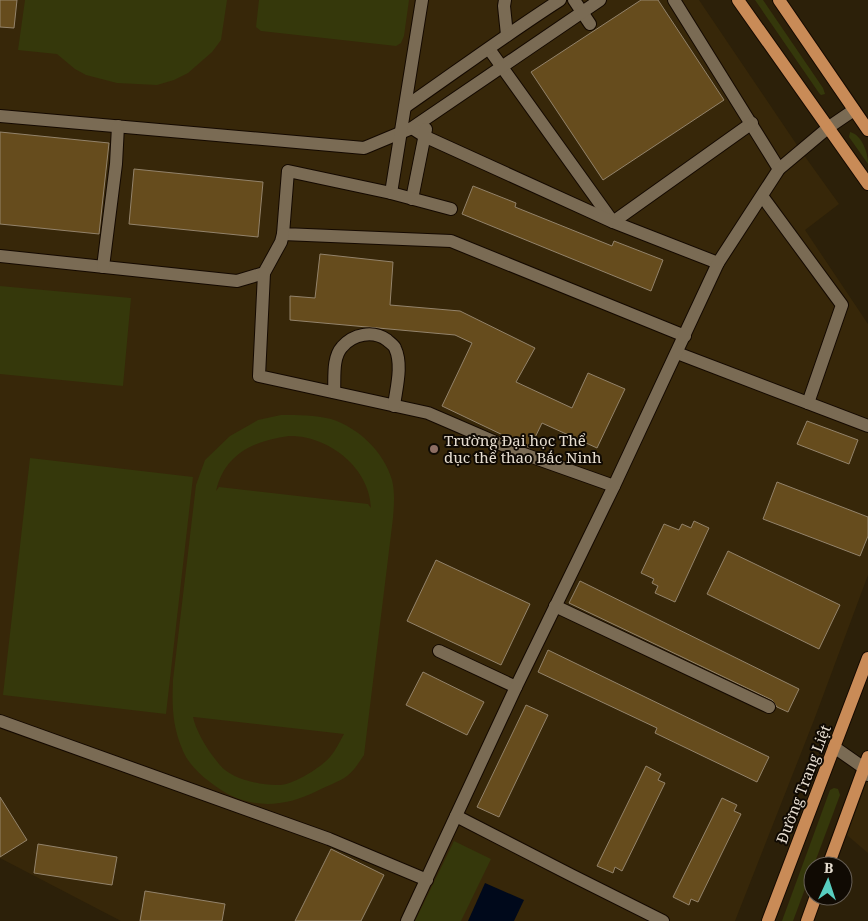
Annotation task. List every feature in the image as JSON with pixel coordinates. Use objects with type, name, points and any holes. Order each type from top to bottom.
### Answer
[{"type":"main road","points":[[738,0],[868,184]]},
{"type":"main road","points":[[779,0],[868,130]]},
{"type":"main road","name":"Đường Trang Liệt","points":[[768,921],[868,658]]},
{"type":"main road","points":[[832,856],[867,767]]},
{"type":"main road","points":[[807,921],[812,906]]},
{"type":"street","points":[[391,193],[422,0]]},
{"type":"street","points":[[505,0],[507,35]]},
{"type":"street","points":[[405,107],[560,0]]},
{"type":"street","points":[[574,0],[590,24]]},
{"type":"street","points":[[0,116],[364,148],[400,134],[427,119],[600,0]]},
{"type":"street","points":[[674,0],[779,169]]},
{"type":"street","points":[[489,49],[613,222]]},
{"type":"street","points":[[408,921],[516,687],[614,486],[718,263],[779,169],[829,127],[854,110]]},
{"type":"street","points":[[412,199],[426,137],[427,119]]},
{"type":"street","points":[[613,222],[752,123]]},
{"type":"street","points":[[103,267],[116,164],[118,126]]},
{"type":"street","points":[[412,128],[426,137],[613,222],[718,263]]},
{"type":"street","points":[[452,209],[391,193],[288,171],[282,234],[280,242],[264,272],[259,376],[428,413],[521,453],[614,486]]},
{"type":"street","points":[[762,196],[842,305],[808,403]]},
{"type":"street","points":[[282,234],[451,241],[685,336]]},
{"type":"street","points":[[0,256],[237,282],[264,272]]},
{"type":"street","points":[[334,392],[336,358],[342,347],[356,337],[370,333],[384,338],[394,346],[398,359],[394,406]]},
{"type":"street","points":[[677,353],[868,426]]},
{"type":"street","points":[[555,606],[769,708]]},
{"type":"street","points":[[438,651],[516,687]]},
{"type":"street","points":[[0,721],[329,839],[427,880]]},
{"type":"street","points":[[834,747],[867,767]]},
{"type":"street","points":[[456,816],[570,876],[663,921]]},
{"type":"shaded area","name":"Trường Đại học Thể dục thể thao Bắc Ninh","points":[[0,0],[699,0],[839,204],[805,230],[868,324],[868,575],[814,720],[735,921],[121,921],[0,858]]},
{"type":"shaded area","points":[[868,779],[868,853],[847,835]]},
{"type":"green space","points":[[25,0],[227,0],[221,40],[212,52],[188,73],[157,85],[117,83],[86,75],[75,69],[57,54],[18,50]]},
{"type":"green space","points":[[259,0],[409,0],[404,36],[401,43],[396,46],[261,31],[256,27]]},
{"type":"green space","points":[[755,0],[763,0],[823,88],[825,94],[821,95],[819,93]]},
{"type":"green space","points":[[850,132],[858,137],[864,145],[868,164],[849,137]]},
{"type":"green space","points":[[0,286],[131,298],[123,386],[0,374]]},
{"type":"green space","points":[[281,415],[313,416],[331,419],[351,428],[369,442],[383,460],[392,480],[394,494],[393,518],[364,755],[352,772],[340,780],[303,797],[275,804],[248,802],[235,797],[223,791],[198,772],[188,760],[179,742],[173,707],[173,680],[196,485],[205,460],[230,436],[258,420]],"holes":[[[289,436],[304,437],[318,441],[344,457],[355,467],[363,480],[369,493],[371,508],[368,504],[219,487],[216,491],[226,467],[243,451],[264,441]],[[194,717],[344,734],[330,757],[300,779],[280,785],[266,784],[251,782],[230,774],[223,768],[203,742]]]},
{"type":"green space","points":[[30,458],[193,477],[166,714],[3,695]]},
{"type":"green space","points":[[838,789],[840,795],[817,856],[806,856],[830,790]]},
{"type":"green space","points":[[454,841],[491,859],[461,921],[415,921]]},
{"type":"green space","points":[[803,864],[803,894],[793,921],[782,921]]},
{"type":"water","points":[[485,883],[524,900],[514,921],[468,921]]},
{"type":"building","points":[[0,0],[17,0],[14,28],[0,27]]},
{"type":"building","points":[[641,0],[658,0],[724,100],[603,180],[531,72]]},
{"type":"building","points":[[0,132],[109,143],[99,234],[0,224]]},
{"type":"building","points":[[134,169],[263,182],[258,237],[129,224]]},
{"type":"building","points":[[473,186],[516,203],[515,207],[612,246],[614,241],[663,260],[651,291],[462,214]]},
{"type":"building","points":[[320,254],[393,262],[390,305],[460,311],[535,348],[516,382],[572,408],[588,373],[625,389],[597,448],[542,423],[530,448],[442,406],[472,343],[455,335],[290,320],[290,296],[315,298]]},
{"type":"building","points":[[807,421],[858,440],[849,464],[797,444]]},
{"type":"building","points":[[777,482],[868,517],[868,536],[860,556],[763,519]]},
{"type":"building","points":[[694,521],[709,528],[675,602],[655,593],[658,586],[652,583],[654,579],[641,573],[664,524],[679,530],[682,524],[691,528]]},
{"type":"building","points":[[728,551],[840,605],[819,649],[707,594]]},
{"type":"building","points":[[436,560],[530,604],[501,665],[407,621]]},
{"type":"building","points":[[580,581],[799,689],[788,712],[777,707],[772,700],[569,603]]},
{"type":"building","points":[[548,650],[769,757],[757,782],[655,733],[657,728],[538,672]]},
{"type":"building","points":[[423,672],[484,702],[467,735],[406,705]]},
{"type":"building","points":[[526,705],[548,715],[499,817],[477,807]]},
{"type":"building","points":[[646,766],[661,774],[658,780],[665,783],[622,871],[615,867],[613,873],[597,866]]},
{"type":"building","points":[[0,797],[27,840],[0,857]]},
{"type":"building","points":[[722,798],[737,805],[734,811],[741,814],[698,902],[691,899],[689,905],[673,897]]},
{"type":"building","points":[[38,844],[117,857],[112,885],[34,873]]},
{"type":"building","points":[[331,849],[384,875],[361,921],[295,921]]},
{"type":"building","points":[[145,891],[225,904],[222,921],[140,921]]},
{"type":"place","name":"Trường Đại học Thể dục thể thao Bắc Ninh","points":[[434,449]]}]
